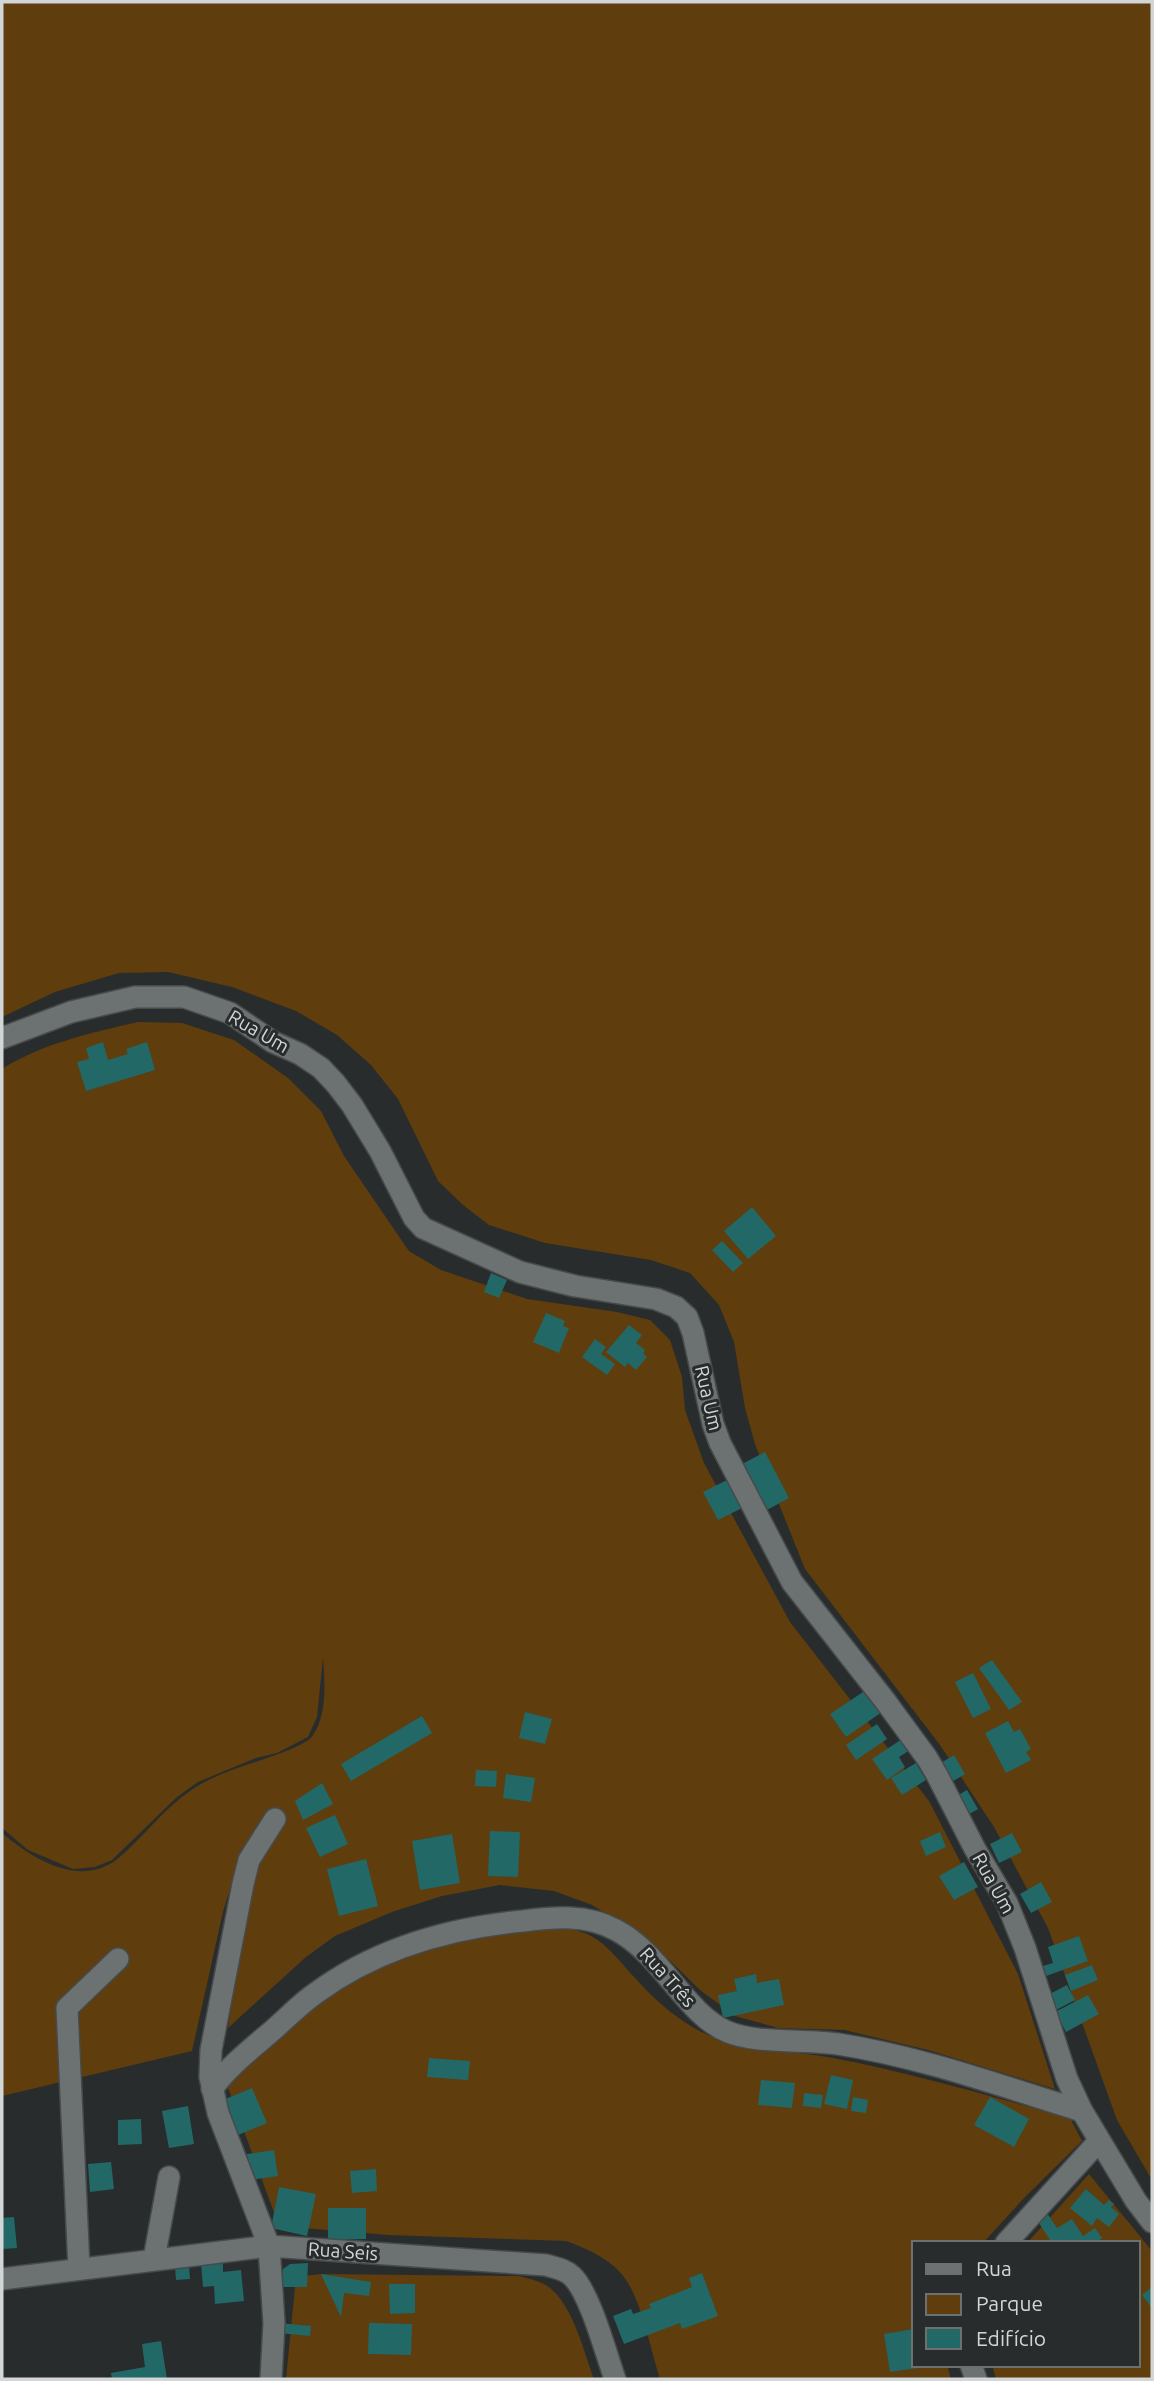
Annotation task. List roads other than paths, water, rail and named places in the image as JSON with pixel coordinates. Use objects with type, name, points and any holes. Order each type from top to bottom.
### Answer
[{"type":"street","name":"Rua Um","points":[[2,1038],[71,1012],[135,997],[184,997],[230,1013],[273,1042],[310,1061],[336,1084],[380,1151],[414,1218],[423,1228],[520,1272],[575,1286],[656,1299],[676,1307],[687,1317],[699,1351],[713,1424],[720,1443],[792,1582],[928,1758],[975,1849],[1007,1903],[1025,1948],[1067,2079],[1082,2111],[1136,2201],[1152,2222]]},
{"type":"street","points":[[271,2379],[274,2323],[268,2246],[218,2113],[209,2063],[246,1872],[254,1852],[275,1819]]},
{"type":"street","name":"Rua Três","points":[[212,2090],[232,2068],[313,1994],[355,1969],[407,1945],[435,1936],[512,1922],[565,1918],[599,1922],[637,1943],[711,2023],[727,2032],[744,2036],[838,2044],[923,2062],[1082,2111]]},
{"type":"street","points":[[79,2268],[67,2008],[118,1959]]},
{"type":"street","points":[[1008,2241],[1099,2141]]},
{"type":"street","points":[[154,2259],[169,2177]]},
{"type":"street","name":"Rua Seis","points":[[2,2279],[268,2246],[546,2265],[571,2275],[585,2297],[615,2379]]}]
